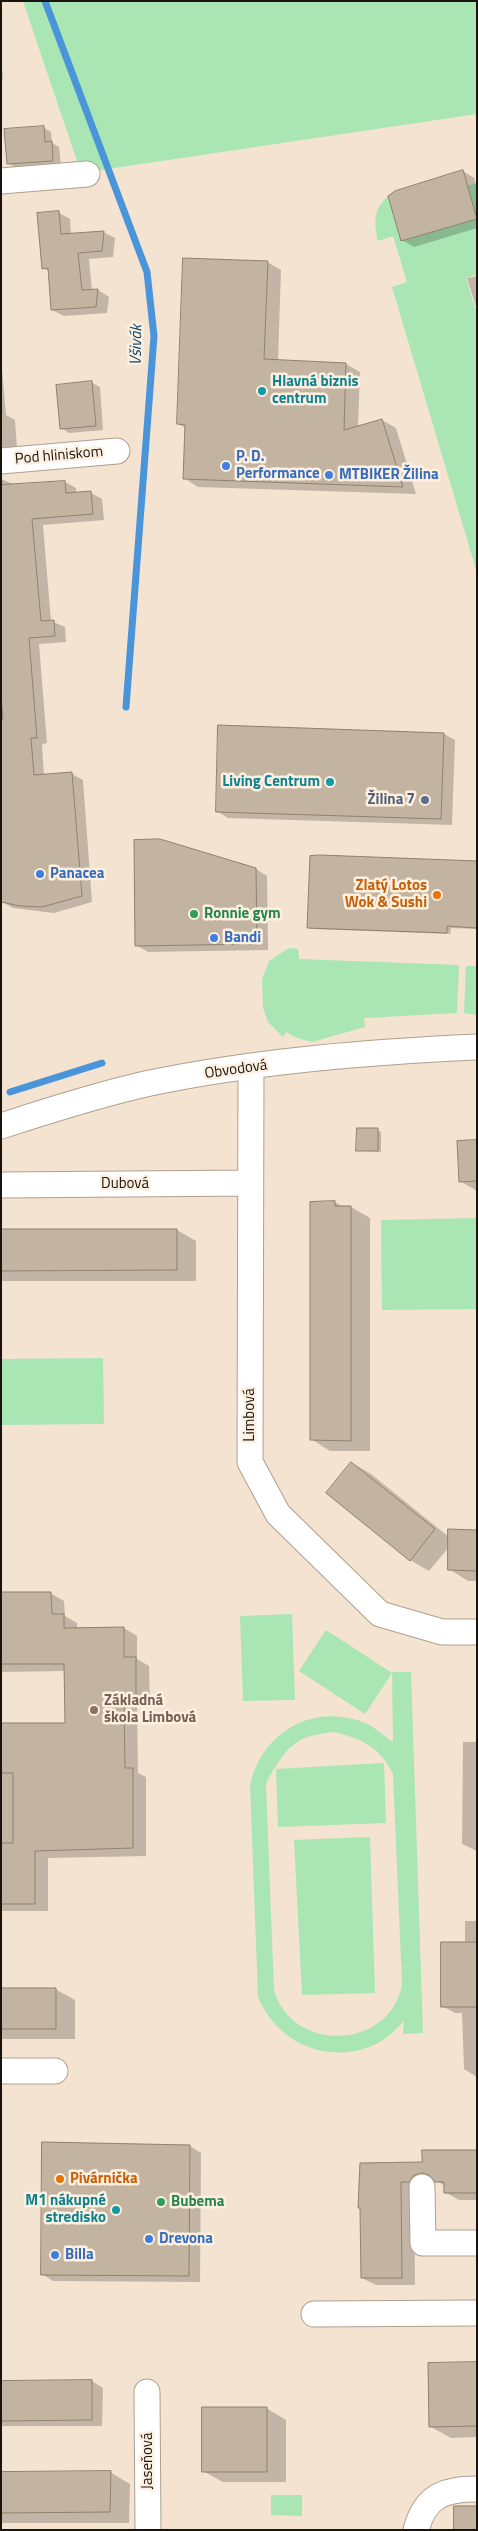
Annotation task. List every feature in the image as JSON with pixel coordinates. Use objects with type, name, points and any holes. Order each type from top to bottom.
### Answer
[{"type":"street","points":[[1,181],[87,174]]},
{"type":"street","name":"Pod hliniskom","points":[[1,461],[117,451]]},
{"type":"street","name":"Obvodová","points":[[1,1126],[49,1110],[150,1083],[251,1067],[379,1054],[477,1048]]},
{"type":"street","name":"Limbová","points":[[251,1067],[250,1462],[278,1514],[380,1614],[442,1632],[477,1632]]},
{"type":"street","name":"Dubová","points":[[1,1185],[250,1183]]},
{"type":"street","points":[[1,2071],[55,2072]]},
{"type":"street","points":[[422,2187],[424,2243],[477,2243]]},
{"type":"street","points":[[314,2314],[477,2313]]},
{"type":"street","name":"Jaseňová","points":[[147,2392],[148,2530]]},
{"type":"street","points":[[416,2530],[419,2520],[431,2500],[453,2489],[477,2489]]},
{"type":"green space","points":[[23,1],[477,1],[477,114],[81,173]]},
{"type":"green space","points":[[477,183],[477,218],[467,186]]},
{"type":"green space","points":[[388,196],[402,241],[477,219],[477,274],[466,278],[477,314],[477,573],[392,287],[407,282],[393,236],[378,241],[376,228],[377,211]]},
{"type":"green space","points":[[289,948],[298,949],[299,959],[459,965],[457,1013],[364,1018],[365,1027],[312,1042],[297,1038],[286,1032],[283,1037],[268,1022],[263,1008],[262,979],[269,961]]},
{"type":"green space","points":[[466,966],[477,966],[477,1015],[464,1013]]},
{"type":"green space","points":[[477,1218],[477,1309],[382,1310],[381,1220]]},
{"type":"green space","points":[[103,1358],[104,1424],[1,1425],[1,1359]]},
{"type":"green space","points":[[292,1614],[295,1700],[243,1701],[240,1616]]},
{"type":"green space","points":[[326,1630],[392,1673],[365,1714],[299,1671]]},
{"type":"green space","points":[[392,1672],[411,1672],[423,2033],[403,2034],[404,2021],[382,2041],[360,2050],[342,2053],[308,2047],[292,2039],[278,2027],[258,1997],[250,1785],[256,1767],[264,1752],[289,1728],[304,1721],[338,1716],[357,1720],[372,1727],[393,1742]],"holes":[[[334,1732],[353,1737],[369,1746],[383,1757],[393,1774],[402,1984],[394,2006],[380,2022],[361,2032],[341,2036],[320,2034],[300,2025],[284,2011],[274,1990],[266,1786],[280,1760],[292,1746],[309,1737]]]},
{"type":"green space","points":[[384,1763],[386,1823],[278,1827],[276,1769]]},
{"type":"green space","points":[[370,1837],[375,1993],[302,1995],[294,1840]]},
{"type":"green space","points":[[271,2495],[302,2495],[302,2516],[271,2515]]},
{"type":"building","points":[[44,126],[45,142],[52,141],[53,161],[7,164],[4,129]]},
{"type":"building","points":[[463,170],[477,219],[401,241],[388,196],[395,191]]},
{"type":"building","points":[[59,211],[61,234],[104,231],[102,251],[78,253],[82,290],[98,289],[96,307],[51,310],[48,268],[42,269],[37,213]]},
{"type":"building","name":"Hlavná biznis centrum","points":[[183,258],[268,261],[264,359],[346,363],[344,430],[382,419],[403,487],[183,479],[185,425],[177,424]]},
{"type":"building","points":[[92,381],[96,426],[60,429],[56,385]]},
{"type":"building","points":[[65,481],[66,493],[91,491],[93,514],[32,519],[41,621],[54,620],[55,636],[29,638],[37,738],[31,738],[34,775],[72,772],[82,896],[42,907],[20,906],[1,902],[1,720],[3,719],[1,697],[1,485]]},
{"type":"building","name":"Living Centrum","points":[[218,725],[444,733],[441,819],[216,812]]},
{"type":"building","points":[[160,839],[256,868],[257,944],[135,946],[134,840]]},
{"type":"building","points":[[310,856],[477,861],[477,928],[447,926],[447,933],[307,928]]},
{"type":"building","points":[[357,1128],[378,1128],[378,1151],[356,1151]]},
{"type":"building","points":[[477,1140],[477,1181],[459,1182],[457,1141]]},
{"type":"building","points":[[335,1201],[335,1206],[351,1206],[351,1441],[310,1440],[310,1202]]},
{"type":"building","points":[[1,1229],[177,1229],[177,1270],[1,1271]]},
{"type":"building","points":[[351,1462],[435,1529],[410,1561],[326,1493]]},
{"type":"building","points":[[448,1529],[477,1530],[477,1571],[448,1570]]},
{"type":"building","name":"Základná škola Limbová","points":[[1,1592],[51,1592],[52,1614],[64,1614],[64,1628],[124,1627],[124,1657],[136,1657],[136,1698],[124,1698],[125,1768],[133,1768],[133,1848],[35,1851],[35,1904],[1,1904],[1,1843],[13,1843],[13,1773],[1,1773],[1,1723],[65,1723],[64,1664],[1,1664]]},
{"type":"building","points":[[441,1942],[477,1942],[477,2007],[441,2007]]},
{"type":"building","points":[[1,1988],[56,1988],[56,2029],[1,2029]]},
{"type":"building","name":"M1 nákupné stredisko","points":[[42,2142],[190,2145],[189,2276],[41,2275]]},
{"type":"building","points":[[422,2150],[477,2150],[477,2193],[444,2193],[444,2182],[435,2182],[429,2175],[422,2173],[414,2175],[409,2182],[401,2182],[402,2278],[361,2278],[360,2208],[358,2208],[360,2163],[422,2162]]},
{"type":"building","points":[[477,2362],[477,2426],[429,2427],[428,2363]]},
{"type":"building","points":[[92,2380],[92,2420],[1,2421],[1,2381]]},
{"type":"building","points":[[202,2407],[267,2407],[267,2472],[202,2472]]},
{"type":"building","points":[[111,2471],[110,2512],[1,2513],[1,2472]]},
{"type":"building","points":[[454,2506],[477,2506],[477,2530],[454,2530]]},
{"type":"waterway","name":"Všivák","points":[[45,1],[147,272],[154,336],[126,707]]},
{"type":"waterway","points":[[10,1092],[102,1063]]},
{"type":"place","name":"Hlavná biznis centrum","points":[[262,391]]},
{"type":"place","name":"P. D. Performance","points":[[226,466]]},
{"type":"place","name":"MTBIKER Žilina","points":[[329,475]]},
{"type":"place","name":"Living Centrum","points":[[330,782]]},
{"type":"place","name":"Žilina 7","points":[[425,800]]},
{"type":"place","name":"Panacea","points":[[40,874]]},
{"type":"place","name":"Zlatý Lotos Wok & Sushi","points":[[437,895]]},
{"type":"place","name":"Ronnie gym","points":[[194,914]]},
{"type":"place","name":"Bandi","points":[[214,938]]},
{"type":"place","name":"Základná škola Limbová","points":[[94,1710]]},
{"type":"place","name":"Pivárnička","points":[[60,2179]]},
{"type":"place","name":"Bubema","points":[[161,2202]]},
{"type":"place","name":"M1 nákupné stredisko","points":[[116,2210]]},
{"type":"place","name":"Drevona","points":[[149,2239]]},
{"type":"place","name":"Billa","points":[[55,2255]]}]
